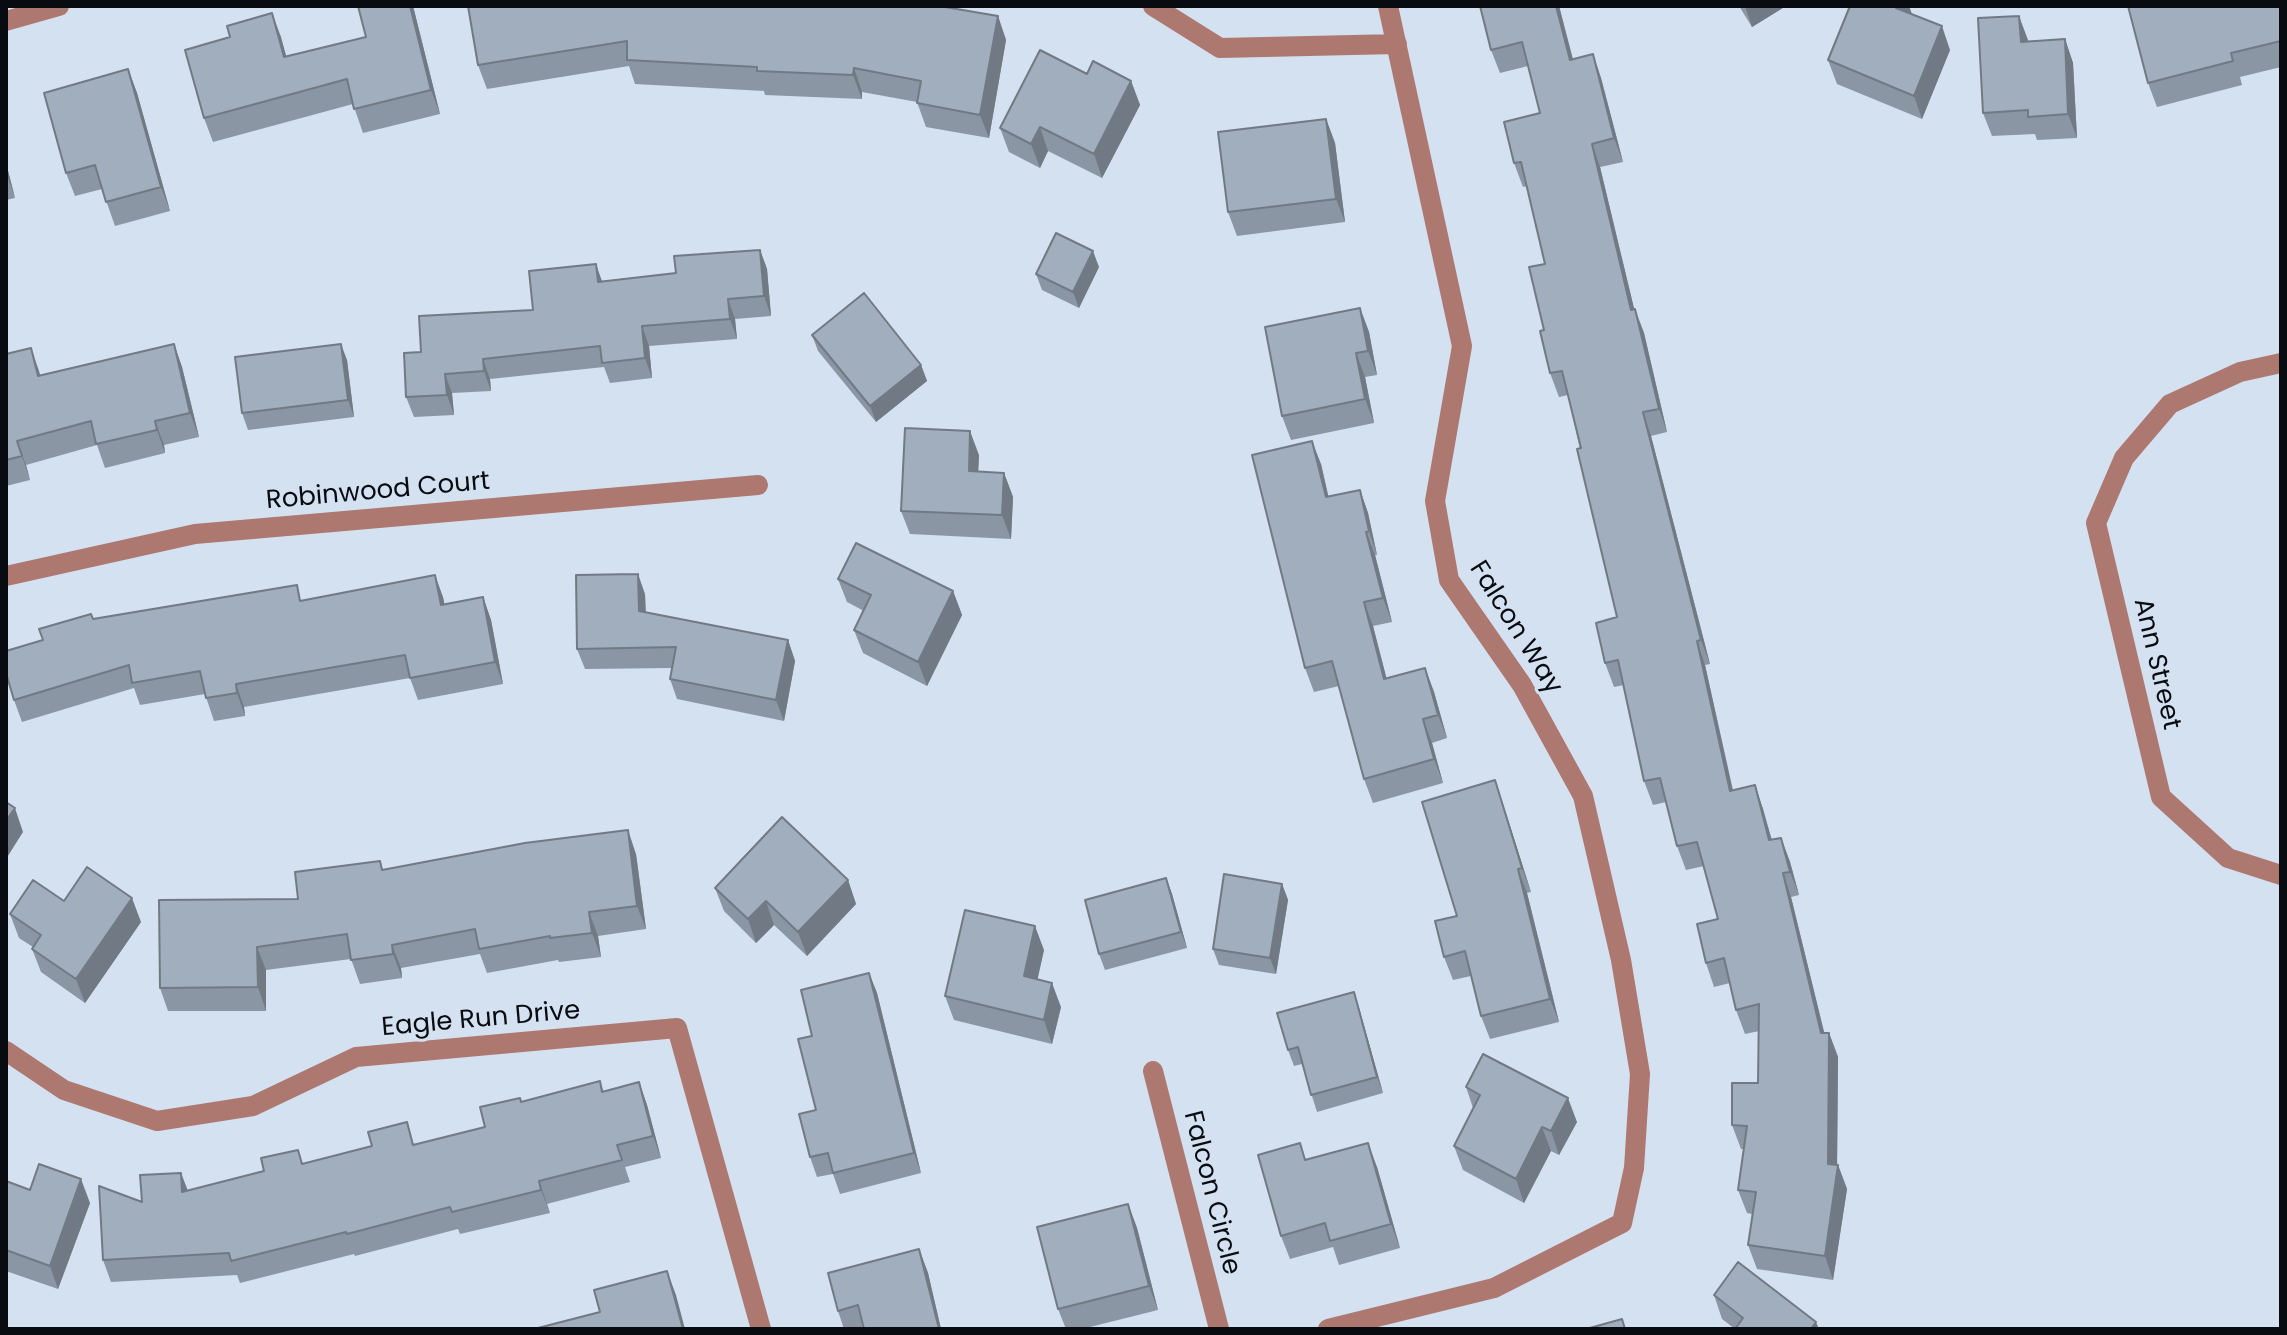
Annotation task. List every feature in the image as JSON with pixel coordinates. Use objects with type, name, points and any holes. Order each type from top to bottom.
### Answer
[{"type":"street","points":[[6,21],[59,6]]},
{"type":"street","points":[[1153,6],[1220,48],[1397,44]]},
{"type":"street","name":"Falcon Way","points":[[1374,1324],[1494,1288],[1622,1223],[1634,1168],[1640,1074],[1621,960],[1583,796],[1522,685],[1449,580],[1435,501],[1462,346],[1388,6]]},
{"type":"street","name":"Ann Street","points":[[2281,363],[2240,372],[2170,404],[2124,458],[2096,523],[2161,797],[2228,858],[2281,875]]},
{"type":"street","name":"Robinwood Court","points":[[6,576],[195,534],[758,485]]},
{"type":"street","name":"Eagle Run Drive","points":[[6,1051],[64,1090],[157,1121],[253,1106],[356,1057],[677,1028],[761,1329]]},
{"type":"street","name":"Falcon Circle","points":[[1153,1071],[1219,1329]]},
{"type":"street","points":[[1328,1329],[1374,1324]]},
{"type":"building","points":[[358,6],[410,6],[431,90],[354,109],[347,79],[204,118],[185,50],[230,37],[227,26],[272,13],[284,57],[366,37]]},
{"type":"building","points":[[468,6],[939,6],[998,16],[980,115],[917,103],[921,81],[854,68],[853,75],[627,60],[627,41],[478,65]]},
{"type":"building","points":[[1480,6],[1556,6],[1570,60],[1593,54],[1614,138],[1592,144],[1631,310],[1635,309],[1659,409],[1643,412],[1701,640],[1697,641],[1730,791],[1755,785],[1769,840],[1781,838],[1790,872],[1783,873],[1821,1033],[1829,1033],[1828,1164],[1838,1165],[1825,1256],[1748,1245],[1756,1192],[1738,1190],[1747,1126],[1732,1125],[1732,1083],[1758,1083],[1759,1004],[1736,1010],[1724,958],[1706,963],[1697,924],[1718,919],[1697,842],[1677,846],[1660,778],[1644,781],[1618,660],[1605,663],[1596,623],[1617,617],[1562,371],[1550,373],[1540,331],[1544,330],[1529,267],[1545,264],[1521,162],[1514,163],[1504,122],[1540,113],[1522,42],[1491,50]]},
{"type":"building","points":[[1850,6],[1897,6],[1942,26],[1914,96],[1828,60]]},
{"type":"building","points":[[2128,6],[2281,6],[2281,41],[2231,53],[2233,61],[2148,83]]},
{"type":"building","points":[[2019,16],[2021,42],[2065,39],[2068,114],[2028,117],[2028,110],[1983,113],[1978,18]]},
{"type":"building","points":[[1040,50],[1087,74],[1093,61],[1131,81],[1094,154],[1040,127],[1031,144],[1000,128]]},
{"type":"building","points":[[128,69],[161,187],[106,202],[95,165],[66,173],[44,93]]},
{"type":"building","points":[[1326,119],[1336,199],[1228,212],[1218,132]]},
{"type":"building","points":[[1056,233],[1093,251],[1073,292],[1036,274]]},
{"type":"building","points":[[760,250],[764,296],[728,299],[730,319],[642,326],[645,358],[602,363],[600,346],[483,359],[484,371],[445,374],[447,395],[406,397],[404,353],[421,352],[419,316],[533,310],[529,271],[596,264],[598,282],[676,273],[674,256]]},
{"type":"building","points":[[864,293],[921,365],[870,406],[812,335]]},
{"type":"building","points":[[1360,308],[1368,351],[1356,353],[1365,399],[1282,416],[1265,327]]},
{"type":"building","points":[[174,344],[190,413],[155,421],[157,430],[96,444],[91,421],[17,441],[22,456],[6,460],[6,354],[31,348],[38,376]]},
{"type":"building","points":[[341,344],[348,400],[242,413],[235,357]]},
{"type":"building","points":[[905,428],[970,431],[969,471],[1004,473],[1002,515],[901,511]]},
{"type":"building","points":[[1312,441],[1326,497],[1360,490],[1369,531],[1366,532],[1383,598],[1364,602],[1384,679],[1425,668],[1438,715],[1423,719],[1434,759],[1364,779],[1332,661],[1305,668],[1252,455]]},
{"type":"building","points":[[856,543],[953,591],[918,662],[854,630],[871,595],[838,579]]},
{"type":"building","points":[[638,574],[639,611],[788,640],[776,700],[670,679],[676,647],[577,649],[576,575]]},
{"type":"building","points":[[435,575],[441,605],[483,597],[495,662],[410,678],[405,655],[236,684],[237,693],[206,698],[200,671],[132,683],[129,665],[14,700],[6,673],[6,651],[43,640],[39,629],[91,614],[93,619],[297,585],[300,601]]},
{"type":"building","points":[[1495,780],[1522,868],[1518,869],[1550,999],[1481,1016],[1465,951],[1444,957],[1435,921],[1457,916],[1422,802]]},
{"type":"building","points":[[6,802],[15,808],[6,821]]},
{"type":"building","points":[[782,817],[848,880],[798,932],[766,901],[748,919],[715,888]]},
{"type":"building","points":[[628,830],[637,906],[589,912],[592,933],[550,936],[479,949],[475,929],[392,945],[393,954],[351,960],[347,934],[257,947],[258,987],[160,988],[159,900],[298,899],[295,872],[380,861],[382,870],[525,843]]},
{"type":"building","points":[[87,867],[132,898],[76,979],[32,949],[41,935],[10,914],[33,880],[64,901]]},
{"type":"building","points":[[1224,874],[1282,884],[1270,958],[1213,949]]},
{"type":"building","points":[[1166,878],[1181,932],[1099,954],[1085,900]]},
{"type":"building","points":[[965,910],[1035,926],[1024,976],[1052,983],[1044,1020],[945,996]]},
{"type":"building","points":[[869,973],[914,1153],[833,1173],[828,1153],[810,1157],[799,1114],[816,1110],[798,1039],[812,1036],[801,990]]},
{"type":"building","points":[[1354,992],[1377,1077],[1311,1095],[1298,1047],[1288,1050],[1277,1013]]},
{"type":"building","points":[[1483,1054],[1568,1098],[1551,1131],[1542,1127],[1516,1179],[1454,1146],[1480,1095],[1466,1087]]},
{"type":"building","points":[[600,1081],[602,1092],[639,1082],[653,1136],[617,1145],[622,1160],[539,1181],[541,1190],[452,1212],[450,1207],[231,1261],[229,1253],[103,1260],[99,1186],[142,1202],[140,1175],[181,1173],[182,1192],[264,1171],[261,1158],[298,1150],[302,1164],[372,1146],[368,1132],[407,1122],[413,1145],[485,1127],[480,1107],[520,1098],[521,1102]]},
{"type":"building","points":[[1300,1143],[1305,1160],[1368,1143],[1391,1224],[1330,1241],[1325,1223],[1281,1236],[1258,1155]]},
{"type":"building","points":[[39,1164],[81,1179],[50,1266],[6,1250],[6,1181],[30,1190]]},
{"type":"building","points":[[1128,1204],[1149,1286],[1058,1309],[1037,1227]]},
{"type":"building","points":[[919,1249],[939,1329],[864,1329],[858,1305],[838,1311],[828,1273]]},
{"type":"building","points":[[1738,1262],[1816,1322],[1811,1329],[1735,1329],[1743,1318],[1714,1295]]},
{"type":"building","points":[[667,1271],[683,1329],[534,1329],[600,1312],[594,1290]]},
{"type":"building","points":[[1622,1319],[1625,1329],[1586,1329]]}]
